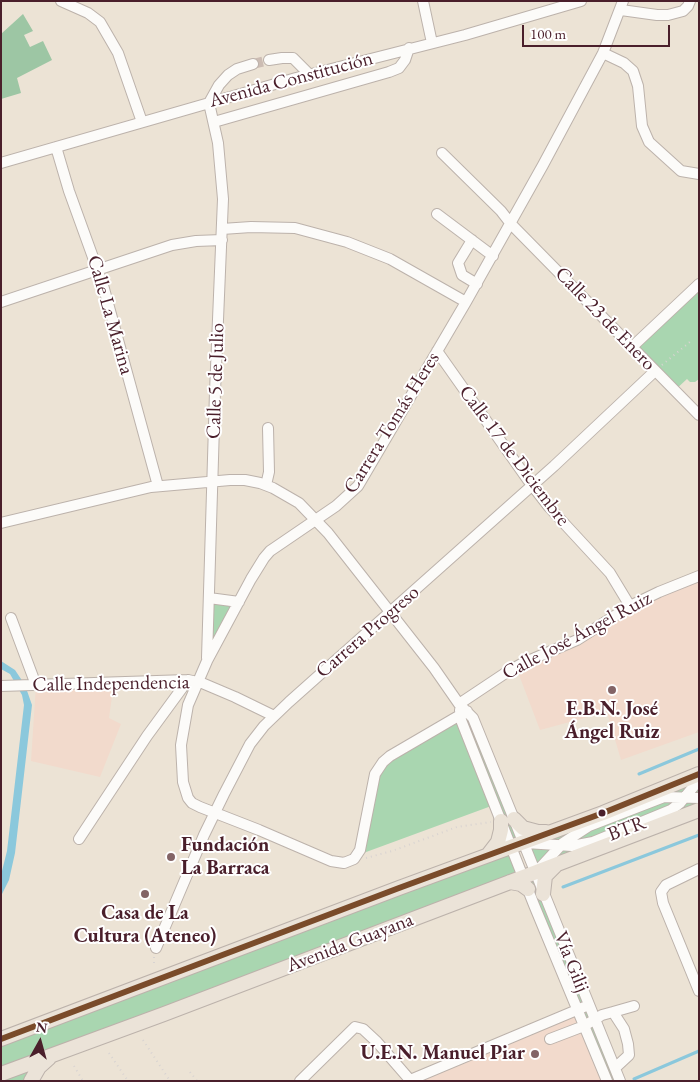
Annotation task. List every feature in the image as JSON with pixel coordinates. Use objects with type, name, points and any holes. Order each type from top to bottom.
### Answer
[{"type":"highway","name":"Avenida Guayana","points":[[1,1039],[604,813],[699,774]]},
{"type":"highway","points":[[529,880],[559,864],[699,810]]},
{"type":"highway","points":[[488,856],[498,842],[501,830],[507,820],[529,830],[552,832]]},
{"type":"highway","points":[[543,894],[548,872],[559,864]]},
{"type":"highway","name":"Avenida Guayana","points":[[1,1074],[510,882],[522,884],[529,880]]},
{"type":"highway","points":[[31,1081],[39,1068],[51,1056]]},
{"type":"street","points":[[61,1],[88,13],[100,22],[118,53],[142,122]]},
{"type":"street","points":[[83,1],[88,13]]},
{"type":"street","points":[[423,1],[432,43]]},
{"type":"street","name":"Avenida Constitución","points":[[1,162],[309,74],[432,43],[581,1]]},
{"type":"street","points":[[622,6],[657,15],[668,15],[683,11],[690,1]]},
{"type":"street","name":"Carrera Tomás Heres","points":[[354,858],[344,864],[339,864],[192,803],[186,792],[182,776],[181,752],[185,718],[193,681],[207,661],[264,558],[279,544],[336,506],[358,486],[511,224],[603,53],[622,6]]},
{"type":"street","points":[[214,122],[389,72],[399,68],[410,48]]},
{"type":"street","points":[[603,53],[624,63],[633,71],[638,86],[642,126],[649,142],[681,171],[699,174]]},
{"type":"street","points":[[269,60],[293,58],[309,74]]},
{"type":"street","points":[[209,103],[219,85],[228,75],[237,69],[252,64]]},
{"type":"street","name":"Calle 5 de Julio","points":[[207,661],[223,199],[222,170],[209,103]]},
{"type":"street","name":"Calle La Marina","points":[[56,147],[98,270],[158,486]]},
{"type":"street","name":"Calle 23 de Enero","points":[[442,153],[501,211],[511,224],[655,371],[697,410]]},
{"type":"street","points":[[436,214],[493,256]]},
{"type":"street","points":[[222,229],[251,227],[295,228],[347,242],[390,259],[466,302]]},
{"type":"street","points":[[1,302],[182,243],[222,240]]},
{"type":"street","points":[[472,240],[458,263],[462,275],[477,284]]},
{"type":"street","points":[[632,347],[699,284]]},
{"type":"street","name":"Calle 17 de Diciembre","points":[[437,351],[532,486],[610,573],[630,606]]},
{"type":"street","name":"Carrera Progreso","points":[[156,948],[214,813],[250,744],[274,716],[532,486],[655,371]]},
{"type":"street","points":[[266,485],[269,472],[268,428]]},
{"type":"street","name":"Vía Gilij","points":[[1,523],[158,486],[212,481],[245,480],[266,485],[299,504],[328,533],[434,668],[462,710],[461,720],[507,820],[584,1026],[607,1081]]},
{"type":"street","name":"Calle José Ángel Ruiz","points":[[354,858],[362,843],[375,774],[383,762],[390,756],[462,710],[512,670],[577,640],[630,606],[699,576]]},
{"type":"street","points":[[209,598],[239,602]]},
{"type":"street","points":[[11,618],[31,685]]},
{"type":"street","points":[[79,838],[147,736],[193,681]]},
{"type":"street","name":"Calle Independencia","points":[[1,686],[193,681],[235,697],[274,716]]},
{"type":"street","name":"BTR","points":[[517,845],[561,846],[593,842],[671,810],[686,797],[699,780]]},
{"type":"street","name":"BTR","points":[[529,880],[561,846],[589,826],[664,797],[699,798]]},
{"type":"street","points":[[699,868],[666,885],[661,892],[663,903],[699,992]]},
{"type":"street","name":"Vía Gilij","points":[[529,880],[543,894],[620,1081]]},
{"type":"street","points":[[300,1081],[355,1027],[363,1029],[377,1042],[410,1080],[589,1005]]},
{"type":"street","points":[[550,1039],[584,1026],[594,1018],[634,1006]]},
{"type":"street","points":[[613,1012],[624,1029],[629,1055],[615,1068]]},
{"type":"path","points":[[655,371],[691,341]]},
{"type":"path","points":[[354,858],[370,858],[458,827],[507,820]]},
{"type":"path","points":[[143,1040],[170,1081]]},
{"type":"path","points":[[109,1053],[128,1081]]},
{"type":"path","points":[[74,1066],[84,1081]]},
{"type":"path","points":[[190,1072],[197,1081]]},
{"type":"shaded area","name":"E.B.N. José Ángel Ruiz","points":[[699,576],[699,732],[621,760],[607,712],[540,730],[516,667]]},
{"type":"shaded area","points":[[114,682],[109,718],[121,724],[100,777],[31,761],[36,685]]},
{"type":"shaded area","name":"U.E.N. Manuel Piar","points":[[578,1010],[607,1081],[409,1081]]},
{"type":"green space","points":[[23,14],[33,31],[24,35],[30,47],[43,41],[52,60],[17,78],[21,93],[1,99],[1,34]]},
{"type":"green space","points":[[699,290],[699,379],[695,382],[690,382],[687,379],[674,391],[632,347]]},
{"type":"green space","points":[[209,598],[239,602],[207,661]]},
{"type":"green space","points":[[467,711],[523,842],[699,774],[699,810],[535,873],[523,843],[511,847],[494,805],[358,855],[379,768]]},
{"type":"green space","points":[[511,847],[523,877],[51,1056],[31,1081],[1,1081],[1,1039]]},
{"type":"green space","points":[[535,873],[620,1081],[607,1081],[523,877]]},
{"type":"water","points":[[1,661],[15,670],[25,685],[32,705],[15,853],[9,880],[1,896],[1,875],[7,851],[24,705],[22,695],[10,674],[1,669]]},
{"type":"waterway","points":[[639,774],[699,749]]},
{"type":"waterway","points":[[563,887],[699,835]]},
{"type":"waterway","points":[[634,1079],[699,1051]]},
{"type":"tunnel","points":[[253,64],[269,60]]},
{"type":"transit line","points":[[1,1039],[603,813],[699,774]]},
{"type":"place","name":"E.B.N. José Ángel Ruiz","points":[[612,690]]},
{"type":"place","name":"Fundación La Barraca","points":[[171,857]]},
{"type":"place","name":"Casa de La Cultura (Ateneo)","points":[[145,894]]},
{"type":"place","name":"U.E.N. Manuel Piar","points":[[535,1054]]}]
